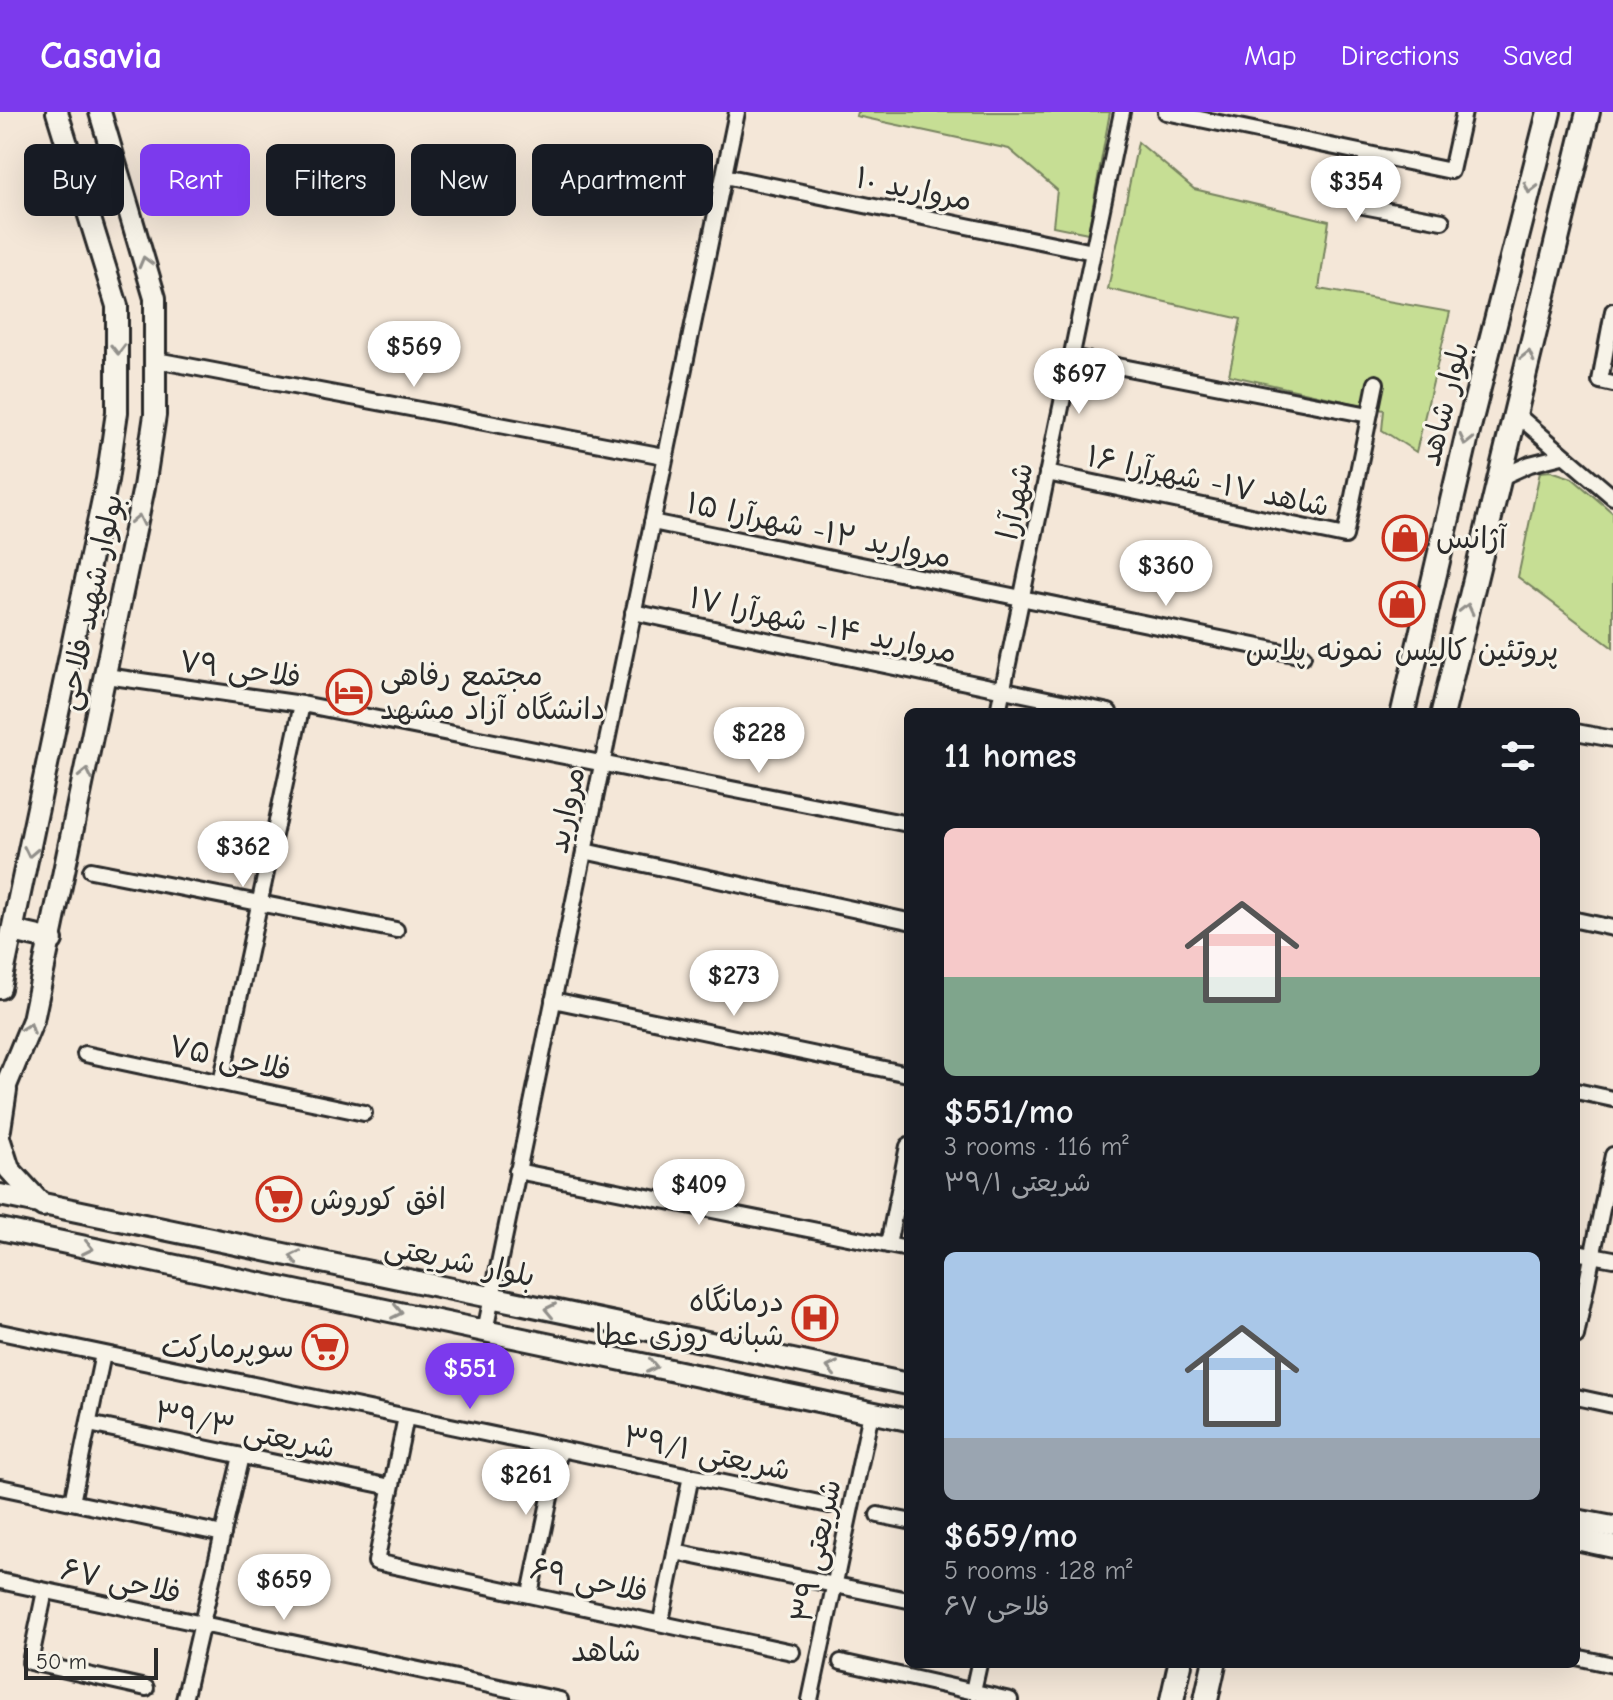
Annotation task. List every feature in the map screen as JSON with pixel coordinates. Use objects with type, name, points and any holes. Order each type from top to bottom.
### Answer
[{"type":"main road","name":"بولوار شهید فلاحی","points":[[0,988],[107,480],[117,412],[117,306],[57,112]]},
{"type":"main road","name":"بولوار شهید فلاحی","points":[[0,1129],[4,1092],[33,1020],[52,940],[144,487],[155,415],[155,298],[100,112]]},
{"type":"main road","name":"بلوار شاهد","points":[[1404,708],[1470,423],[1549,112]]},
{"type":"main road","points":[[1444,708],[1588,112]]},
{"type":"main road","points":[[13,931],[52,940]]},
{"type":"main road","points":[[0,1141],[9,1169],[43,1206]]},
{"type":"main road","name":"بلوار شریعتی","points":[[0,1195],[904,1383]]},
{"type":"main road","name":"بلوار شریعتی","points":[[4,1233],[904,1419]]},
{"type":"main road","points":[[1580,1521],[1613,1527]]},
{"type":"main road","points":[[1580,1540],[1613,1547]]},
{"type":"main road","points":[[1172,1700],[1179,1668]]},
{"type":"main road","points":[[1206,1700],[1213,1668]]},
{"type":"street","name":"مروارید","points":[[485,1331],[737,112]]},
{"type":"street","name":"شهرآرا","points":[[999,708],[1122,112]]},
{"type":"street","points":[[1166,112],[1451,171],[1464,112]]},
{"type":"street","points":[[1367,154],[1358,205],[1442,221]]},
{"type":"street","name":"مروارید ۱۰","points":[[724,176],[1093,252]]},
{"type":"street","points":[[1606,382],[1613,311]]},
{"type":"street","points":[[1071,357],[1369,415]]},
{"type":"street","points":[[156,360],[664,456]]},
{"type":"street","name":"شاهد ۱۷- شهرآرا ۱۶","points":[[1047,473],[1345,536],[1376,383]]},
{"type":"street","points":[[1515,413],[1613,497]]},
{"type":"street","points":[[1499,478],[1530,464],[1562,456]]},
{"type":"street","name":"مروارید ۱۲- شهرآرا ۱۵","points":[[652,522],[1303,656]]},
{"type":"street","name":"مروارید ۱۴- شهرآرا ۱۷","points":[[633,612],[1091,708]]},
{"type":"street","name":"فلاحی ۷۹","points":[[106,676],[302,704],[904,823]]},
{"type":"street","points":[[221,1083],[302,704]]},
{"type":"street","points":[[1580,733],[1613,739]]},
{"type":"street","points":[[584,851],[904,920]]},
{"type":"street","points":[[91,870],[396,930]]},
{"type":"street","points":[[1580,921],[1613,928]]},
{"type":"street","points":[[553,1000],[904,1073]]},
{"type":"street","name":"فلاحی ۷۵","points":[[85,1054],[364,1113]]},
{"type":"street","points":[[1580,1092],[1613,1099]]},
{"type":"street","points":[[1580,1317],[1613,1155]]},
{"type":"street","points":[[888,1245],[904,1166]]},
{"type":"street","points":[[517,1171],[904,1248]]},
{"type":"street","points":[[1580,1253],[1613,1259]]},
{"type":"street","name":"شریعتی ۳۹/۱","points":[[0,1332],[829,1505]]},
{"type":"street","points":[[72,1502],[103,1354]]},
{"type":"street","points":[[1580,1398],[1613,1405]]},
{"type":"street","name":"شریعتی ۳۹","points":[[810,1700],[871,1413]]},
{"type":"street","points":[[391,1487],[406,1417]]},
{"type":"street","name":"شریعتی ۳۹/۳","points":[[89,1424],[391,1487]]},
{"type":"street","points":[[530,1594],[560,1449]]},
{"type":"street","points":[[184,1700],[241,1456]]},
{"type":"street","points":[[661,1621],[691,1476]]},
{"type":"street","points":[[0,1487],[223,1534]]},
{"type":"street","name":"فلاحی ۶۹","points":[[391,1487],[376,1562],[661,1621],[792,1652]]},
{"type":"street","points":[[878,1515],[904,1520]]},
{"type":"street","points":[[675,1552],[904,1599]]},
{"type":"street","name":"فلاحی ۶۷","points":[[0,1581],[519,1696],[560,1700]]},
{"type":"street","points":[[45,1591],[30,1662],[146,1688]]},
{"type":"street","points":[[1580,1658],[1613,1665]]},
{"type":"street","points":[[841,1662],[1010,1700]]},
{"type":"street","points":[[973,1691],[978,1668]]},
{"type":"green space","points":[[857,112],[1110,112],[1088,233],[1053,226],[1057,190],[1009,149],[856,116]]},
{"type":"green space","points":[[1138,142],[1194,189],[1329,221],[1319,289],[1450,312],[1416,452],[1382,430],[1384,410],[1229,375],[1241,319],[1108,289]]},
{"type":"green space","points":[[1551,471],[1572,478],[1613,513],[1613,648],[1518,577],[1540,472]]},
{"type":"place","name":"آژانس","points":[[1405,538]]},
{"type":"place","name":"پروتئین کالیس نمونه پلاس","points":[[1402,604]]},
{"type":"place","name":"مجتمع رفاهی دانشگاه آزاد مشهد","points":[[349,692]]},
{"type":"place","name":"افق کوروش","points":[[279,1199]]},
{"type":"place","name":"درمانگاه شبانه روزی عطا","points":[[815,1318]]},
{"type":"place","name":"سوپرمارکت","points":[[325,1347]]},
{"type":"district","name":"شاهد","points":[[606,1650]]}]
